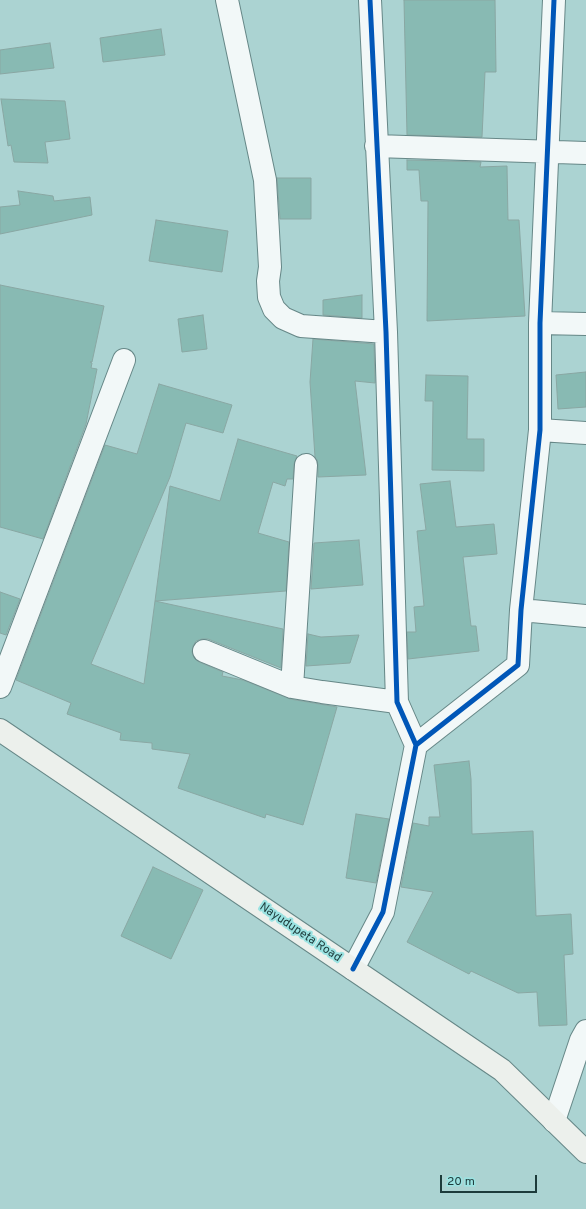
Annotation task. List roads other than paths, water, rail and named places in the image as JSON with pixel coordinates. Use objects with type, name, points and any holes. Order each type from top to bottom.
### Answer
[{"type":"street","points":[[227,0],[265,180],[270,266],[268,281],[269,297],[274,309],[282,318],[301,326],[386,332]]},
{"type":"street","points":[[353,969],[383,912],[416,745],[397,702],[386,332],[370,0]]},
{"type":"street","points":[[416,745],[518,665],[520,610],[540,430],[540,323],[549,152],[554,0]]},
{"type":"street","points":[[376,146],[586,153]]},
{"type":"street","points":[[540,323],[586,324]]},
{"type":"street","points":[[0,687],[124,360]]},
{"type":"street","points":[[540,430],[586,433]]},
{"type":"street","points":[[292,686],[306,465]]},
{"type":"street","points":[[520,610],[586,616]]},
{"type":"street","points":[[204,651],[292,686],[322,692],[397,702]]},
{"type":"street","name":"Nayudupeta Road","points":[[0,730],[502,1070],[586,1152]]},
{"type":"street","points":[[554,1121],[581,1040],[586,1031]]}]
